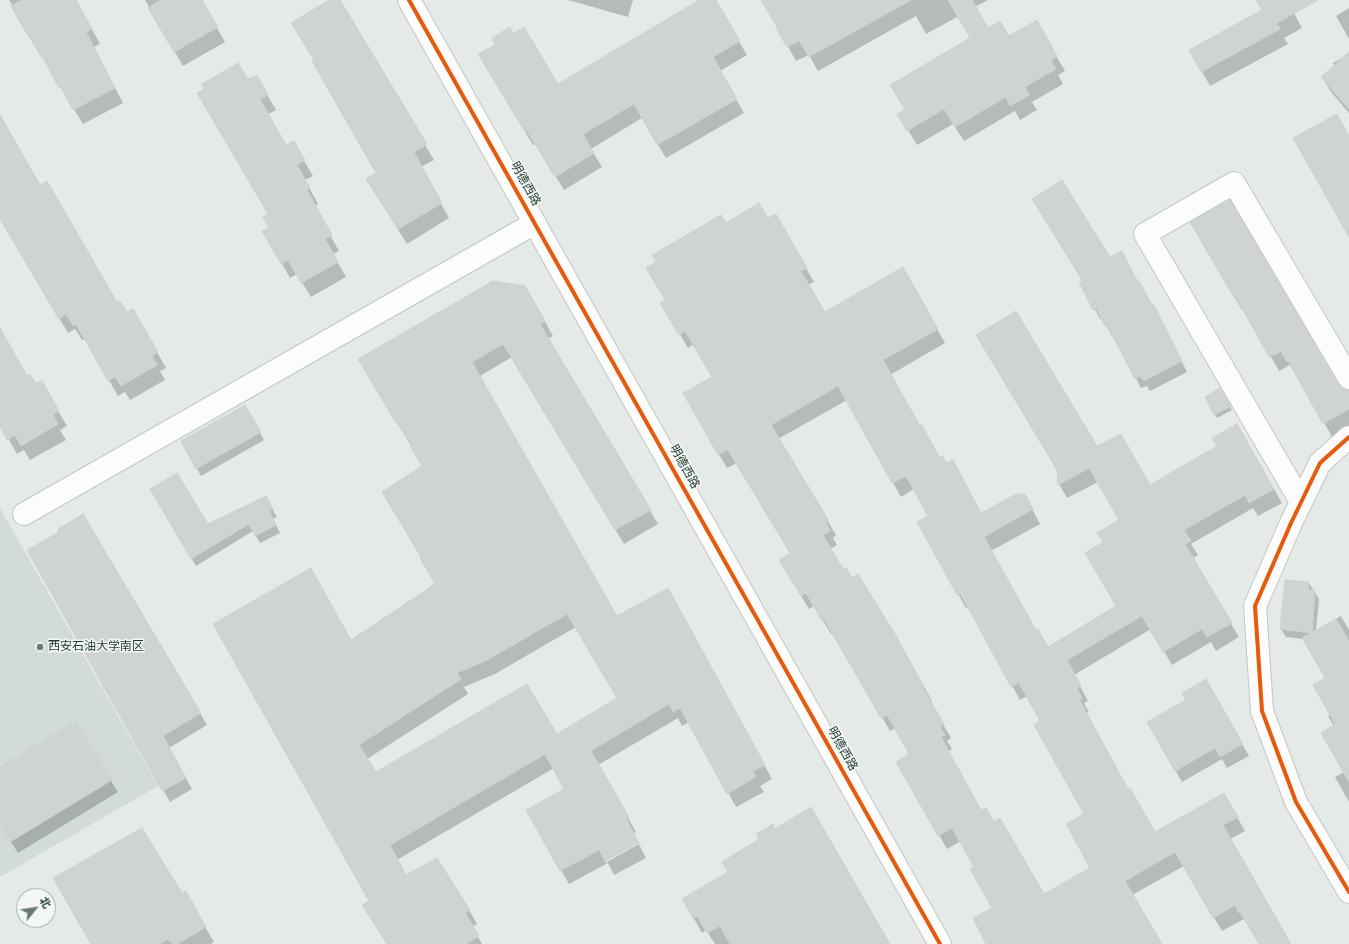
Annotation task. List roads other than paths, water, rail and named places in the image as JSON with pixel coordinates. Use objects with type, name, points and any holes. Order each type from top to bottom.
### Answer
[{"type":"street","name":"明德西路","points":[[409,0],[536,223],[940,944]]},
{"type":"street","points":[[1301,502],[1145,234],[1234,183],[1349,378]]},
{"type":"street","points":[[24,514],[536,223]]},
{"type":"street","points":[[1349,437],[1320,463],[1291,523],[1255,606],[1262,711],[1296,802],[1349,892]]},
{"type":"place","name":"西安石油大学南区","points":[[40,647]]}]
